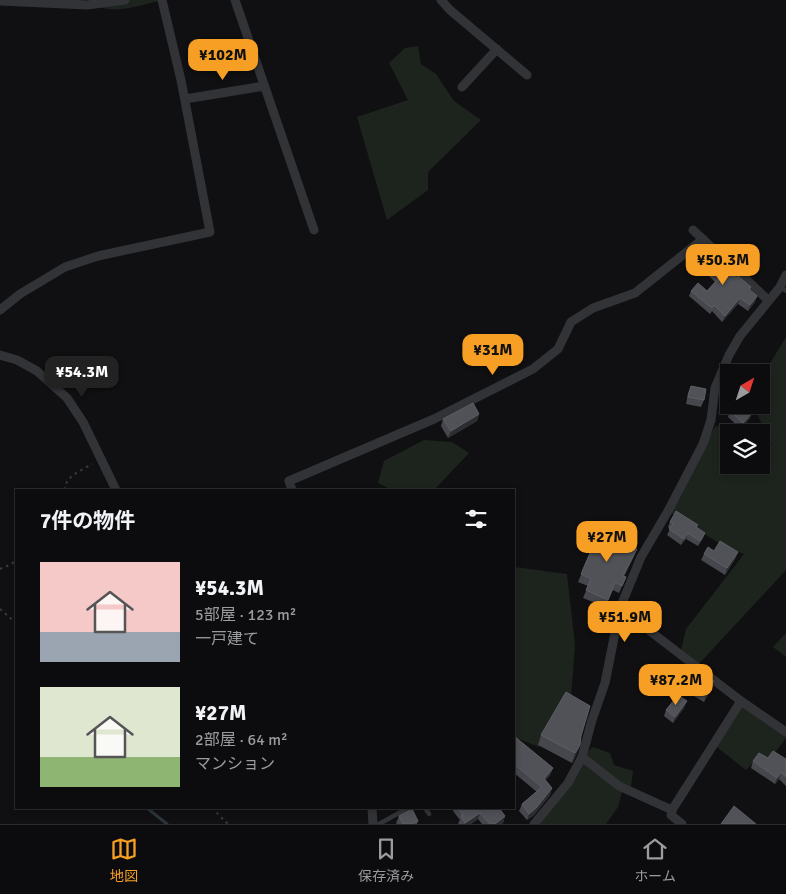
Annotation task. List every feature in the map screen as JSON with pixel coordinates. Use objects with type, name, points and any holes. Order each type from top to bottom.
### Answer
[{"type":"street","points":[[0,1],[87,5],[125,0]]},
{"type":"street","points":[[0,310],[20,294],[65,267],[98,256],[210,232],[185,99],[162,0]]},
{"type":"street","points":[[235,0],[314,230]]},
{"type":"street","points":[[441,0],[450,10],[527,74]]},
{"type":"street","points":[[462,87],[497,49]]},
{"type":"street","points":[[185,99],[264,86]]},
{"type":"street","points":[[693,230],[768,300]]},
{"type":"street","points":[[292,489],[289,481],[434,419],[533,369],[558,349],[571,322],[593,308],[635,292],[703,240]]},
{"type":"street","points":[[534,824],[568,783],[582,756],[592,720],[606,683],[620,608],[641,557],[668,511],[703,444],[711,420],[715,388],[729,355],[740,336],[768,300],[783,289],[786,275]]},
{"type":"street","points":[[0,355],[17,360],[37,371],[67,398],[83,422],[116,489]]},
{"type":"street","points":[[620,608],[741,701],[786,732]]},
{"type":"street","points":[[682,824],[671,815],[672,810],[741,701]]},
{"type":"street","points":[[582,756],[619,786],[672,810]]},
{"type":"street","points":[[372,809],[373,824]]},
{"type":"lane","points":[[379,824],[406,809]]},
{"type":"lane","points":[[426,809],[429,814]]},
{"type":"path","points":[[65,489],[65,484],[69,479],[100,458]]},
{"type":"path","points":[[0,569],[12,564],[15,560]]},
{"type":"path","points":[[0,609],[15,622]]},
{"type":"path","points":[[213,809],[228,824]]},
{"type":"shaded area","points":[[90,0],[163,0],[125,9],[106,9],[97,6]]},
{"type":"shaded area","points":[[418,46],[421,64],[436,74],[454,101],[481,120],[428,172],[428,190],[387,220],[357,117],[408,100],[389,63],[405,48]]},
{"type":"shaded area","points":[[786,337],[786,570],[697,666],[680,654],[686,629],[744,554],[722,545],[668,511],[703,444],[716,426],[720,427],[720,474],[770,474],[770,445],[772,444],[770,440],[770,424],[762,424],[758,414],[770,414],[770,364]]},
{"type":"shaded area","points":[[424,440],[452,442],[469,453],[435,489],[390,489],[378,483],[384,461]]},
{"type":"shaded area","points":[[515,567],[567,574],[575,645],[571,697],[539,747],[515,737]]},
{"type":"shaded area","points":[[786,633],[786,657],[773,647]]},
{"type":"shaded area","points":[[739,704],[786,733],[786,738],[766,765],[757,759],[746,770],[714,745]]},
{"type":"shaded area","points":[[593,747],[610,753],[614,765],[633,771],[631,787],[623,788],[618,807],[606,824],[539,824],[582,757]]},
{"type":"building","points":[[709,246],[721,258],[718,261],[737,278],[738,276],[751,287],[749,289],[757,296],[750,305],[740,298],[725,316],[714,305],[712,308],[691,291],[698,283],[707,291],[719,278],[698,257]]},
{"type":"building","points":[[691,386],[706,389],[704,400],[688,397]]},
{"type":"building","points":[[473,403],[479,414],[451,431],[443,419]]},
{"type":"building","points":[[733,414],[751,414],[743,423]]},
{"type":"building","points":[[676,511],[698,525],[696,527],[705,533],[700,541],[688,533],[684,539],[669,529],[673,524],[670,522]]},
{"type":"building","points":[[599,527],[637,549],[623,576],[626,577],[622,586],[615,582],[608,600],[586,590],[591,579],[581,574],[593,546],[589,544]]},
{"type":"building","points":[[720,541],[738,552],[727,568],[704,554],[708,547],[714,551]]},
{"type":"building","points":[[692,669],[714,681],[706,695],[684,683]]},
{"type":"building","points":[[566,692],[590,706],[580,745],[575,753],[541,735]]},
{"type":"building","points":[[678,695],[687,701],[675,717],[666,710]]},
{"type":"building","points":[[515,737],[553,768],[544,779],[552,788],[529,814],[522,804],[542,787],[515,765]]},
{"type":"building","points":[[773,751],[786,759],[786,777],[781,772],[777,778],[753,761],[759,753],[768,758]]},
{"type":"building","points":[[734,806],[756,824],[721,824]]},
{"type":"building","points":[[412,809],[418,821],[412,824],[403,824],[399,816]]},
{"type":"building","points":[[459,809],[500,809],[505,816],[495,824],[490,824],[480,813],[465,823],[461,816],[463,815]]},
{"type":"waterway","points":[[148,809],[167,824]]}]
